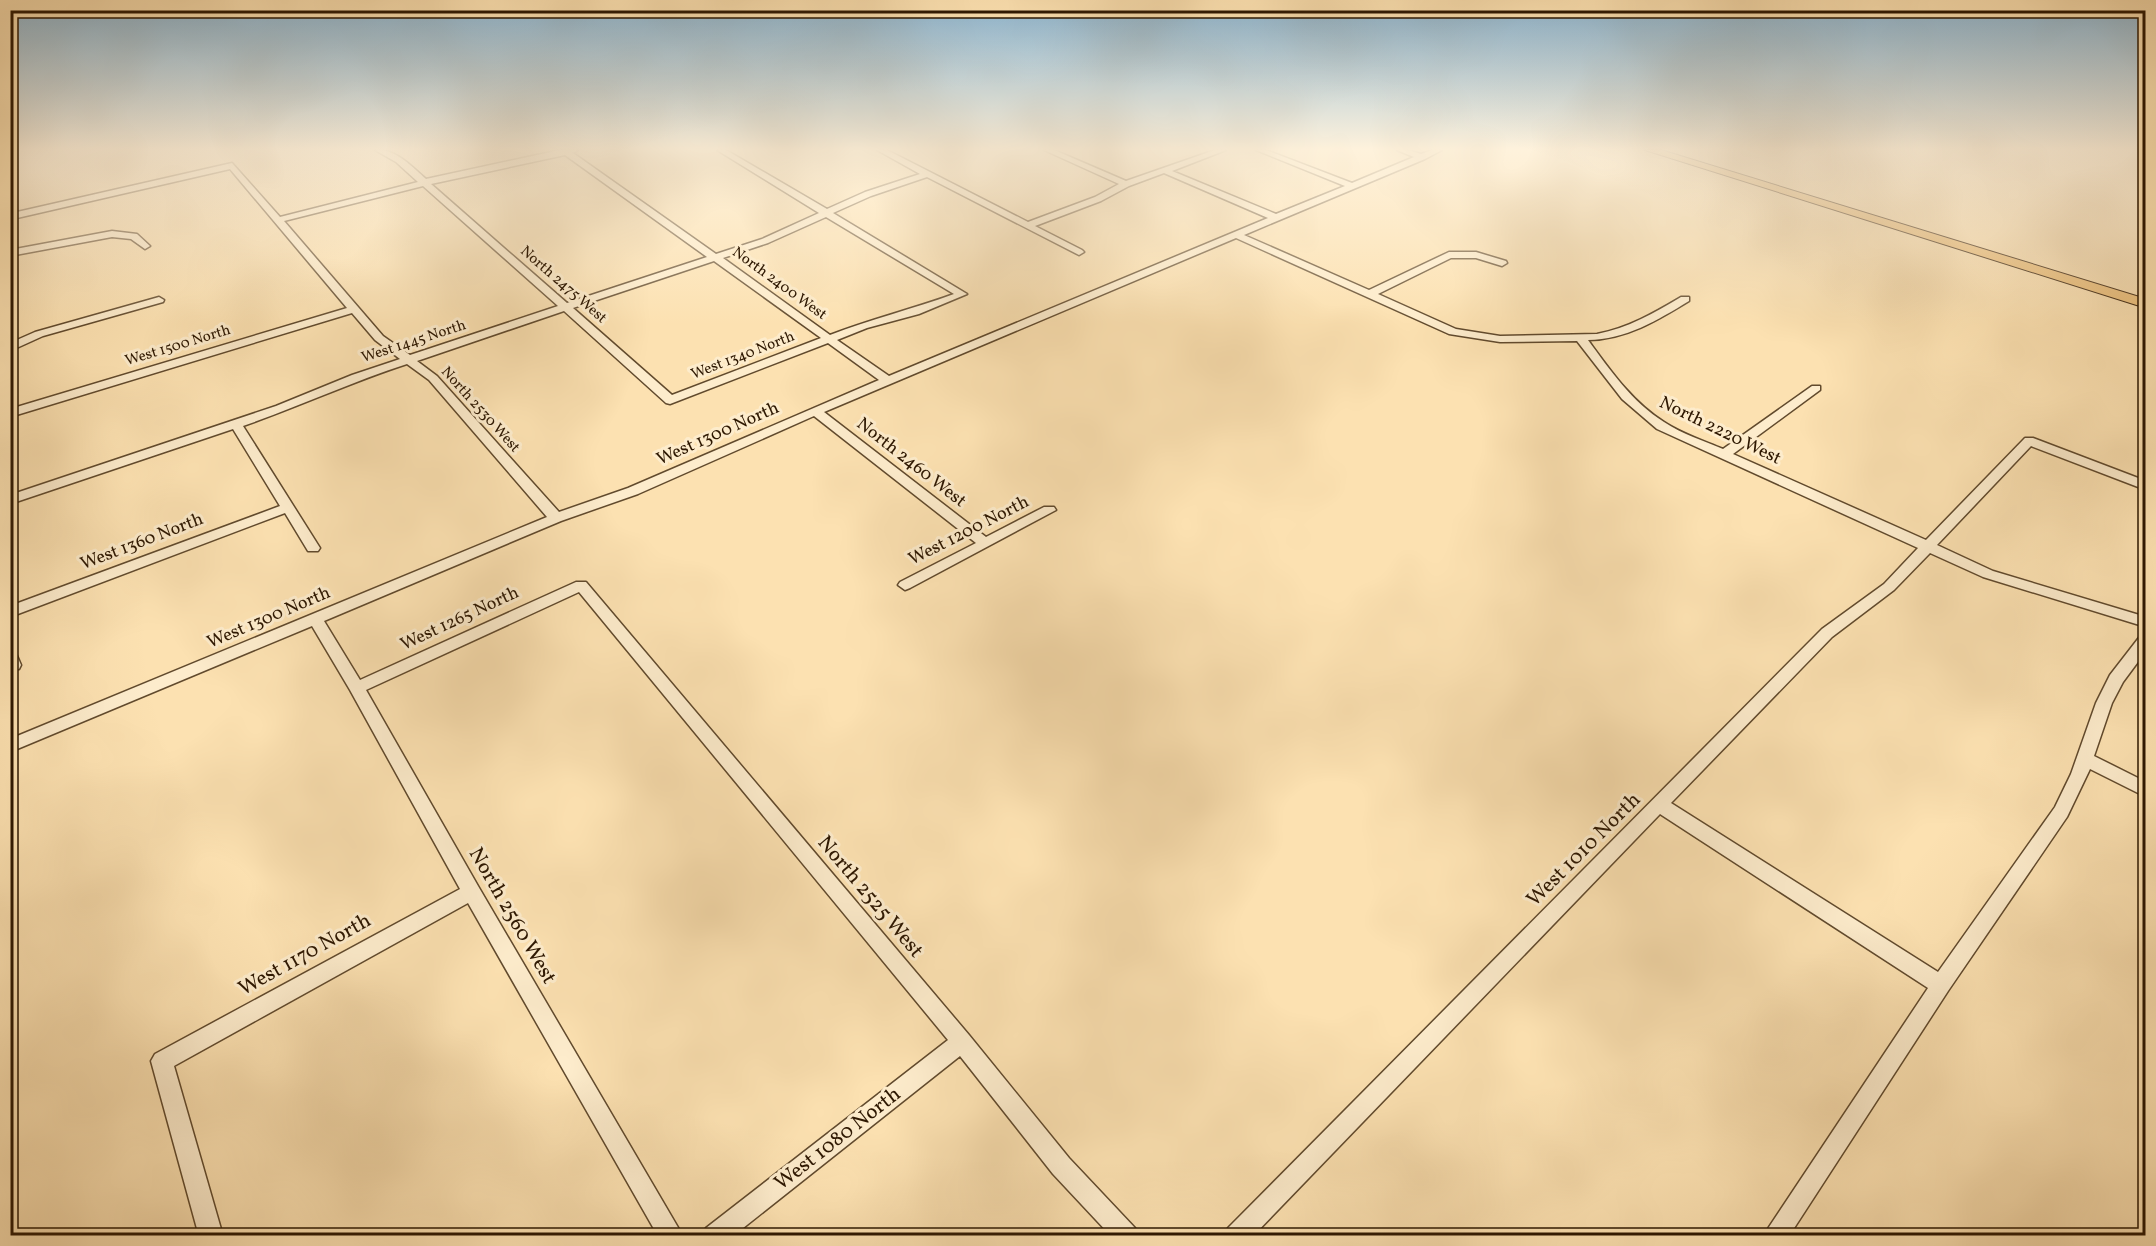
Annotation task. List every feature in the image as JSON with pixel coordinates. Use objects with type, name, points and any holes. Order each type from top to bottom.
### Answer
[{"type":"main road","points":[[1838,208],[2145,304]]},
{"type":"street","name":"North 2530 West","points":[[12,221],[63,208]]},
{"type":"street","name":"North 2530 West","points":[[268,208],[379,338],[433,378],[556,518]]},
{"type":"street","points":[[278,220],[324,208]]},
{"type":"street","name":"North 2475 West","points":[[454,208],[670,399]]},
{"type":"street","name":"North 2400 West","points":[[648,208],[888,381]]},
{"type":"street","points":[[820,208],[826,212],[835,208]]},
{"type":"street","points":[[995,208],[1079,252]]},
{"type":"street","points":[[1028,225],[1073,208]]},
{"type":"street","points":[[1254,208],[1277,218]]},
{"type":"street","name":"West 1300 North","points":[[10,746],[556,518],[633,491],[815,411],[1300,208]]},
{"type":"street","name":"West 1445 North","points":[[10,500],[280,410],[356,377],[716,258],[785,233],[826,212]]},
{"type":"street","name":"West 1340 North","points":[[670,399],[862,326],[915,312],[962,294],[826,212]]},
{"type":"street","points":[[10,253],[112,234],[134,236],[145,246]]},
{"type":"street","points":[[1237,235],[1440,327],[1467,336],[1500,339],[1597,337],[1632,330],[1685,299]]},
{"type":"street","points":[[1368,295],[1449,255],[1477,254],[1502,263]]},
{"type":"street","points":[[10,330],[13,347],[39,334],[159,300]]},
{"type":"street","name":"West 1500 North","points":[[10,413],[354,309]]},
{"type":"street","name":"North 2220 West","points":[[1580,338],[1623,395],[1640,412],[1661,426],[1998,578],[2145,622]]},
{"type":"street","points":[[1724,455],[1816,388]]},
{"type":"street","name":"North 2460 West","points":[[815,411],[985,543]]},
{"type":"street","points":[[236,424],[286,508],[313,548]]},
{"type":"street","name":"West 1010 North","points":[[1236,1236],[1827,633],[1889,587],[2029,441],[2145,486]]},
{"type":"street","name":"West 1360 North","points":[[10,612],[286,508]]},
{"type":"street","name":"West 1200 North","points":[[905,585],[1049,510]]},
{"type":"street","name":"West 1265 North","points":[[357,688],[580,585]]},
{"type":"street","name":"North 2525 West","points":[[580,585],[962,1042],[1061,1166],[1127,1236]]},
{"type":"street","name":"North 2560 West","points":[[315,619],[357,688],[471,892],[671,1236]]},
{"type":"street","points":[[1775,1236],[1941,986],[2061,812],[2085,759],[2104,703],[2116,679],[2145,639]]},
{"type":"street","points":[[2085,759],[2145,790]]},
{"type":"street","points":[[1660,805],[1941,986]]},
{"type":"street","name":"West 1170 North","points":[[211,1236],[162,1061],[471,892]]},
{"type":"street","name":"West 1080 North","points":[[714,1236],[962,1042]]}]
